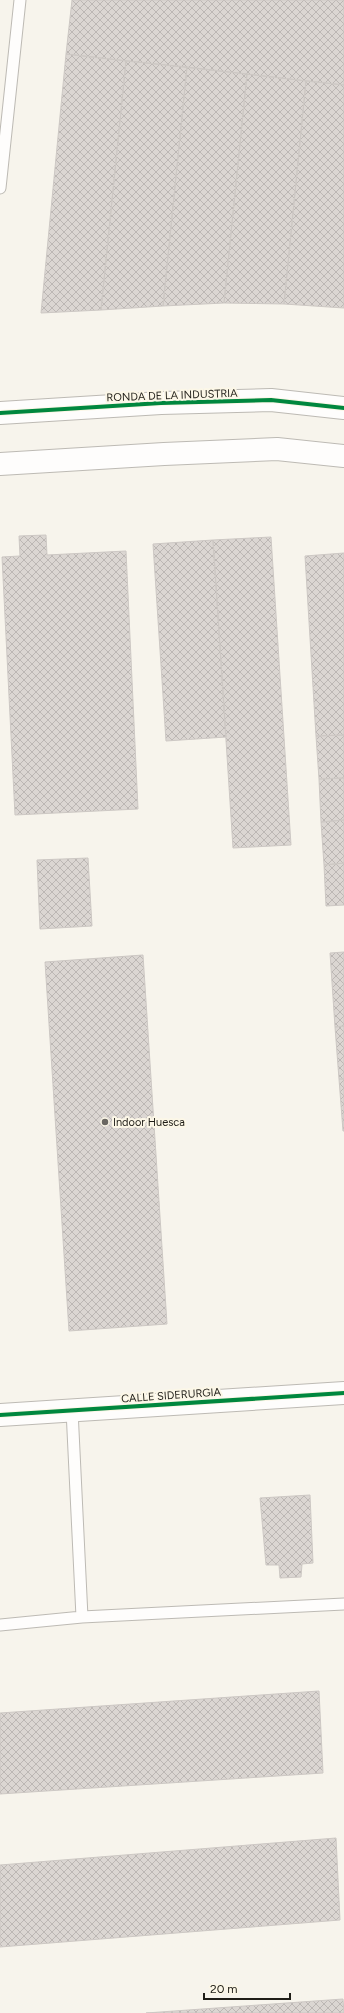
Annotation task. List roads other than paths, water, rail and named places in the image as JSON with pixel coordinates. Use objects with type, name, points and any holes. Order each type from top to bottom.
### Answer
[{"type":"street","name":"RONDA DE LA INDUSTRIA","points":[[0,413],[161,403],[271,400],[344,408]]},
{"type":"street","points":[[0,464],[277,449],[344,456]]},
{"type":"street","name":"CALLE SIDERURGIA","points":[[0,1415],[344,1393]]},
{"type":"lane","points":[[0,188],[20,0]]},
{"type":"lane","points":[[72,1410],[82,1617]]},
{"type":"lane","points":[[0,1624],[82,1617],[344,1604]]},
{"type":"place","name":"Indoor Huesca","points":[[105,1122]]}]
